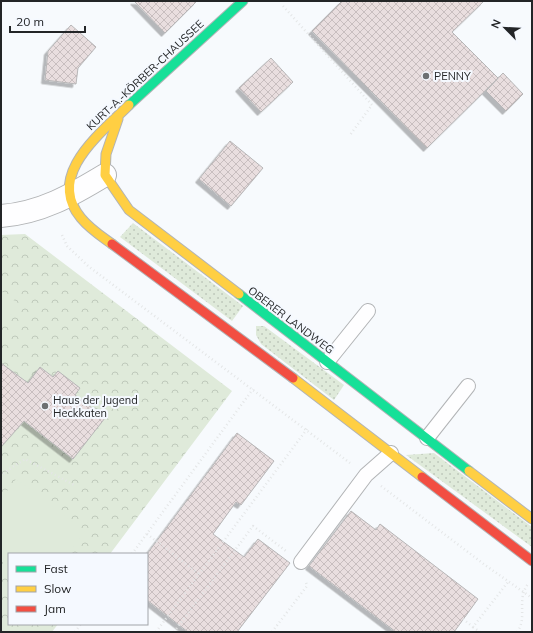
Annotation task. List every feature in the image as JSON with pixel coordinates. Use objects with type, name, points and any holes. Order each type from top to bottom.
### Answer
[{"type":"main road","name":"KURT-A.-KÖRBER-CHAUSSEE","points":[[69,197],[70,183],[75,165],[87,146],[126,106],[243,1]]},
{"type":"main road","points":[[105,175],[106,154],[110,140],[115,124],[126,106]]},
{"type":"main road","name":"OBERER LANDWEG","points":[[105,175],[129,210],[327,362],[423,440],[532,519]]},
{"type":"main road","points":[[69,197],[79,217],[92,229],[239,332],[395,452],[532,561]]},
{"type":"main road","points":[[257,320],[274,322]]},
{"type":"street","points":[[1,216],[16,215],[50,206],[69,197],[105,175]]},
{"type":"lane","points":[[327,362],[368,311]]},
{"type":"lane","points":[[423,440],[468,386]]},
{"type":"lane","points":[[301,562],[366,475],[395,452]]},
{"type":"path","points":[[283,6],[372,105],[350,136]]},
{"type":"path","points":[[88,266],[307,429],[508,582],[532,598]]},
{"type":"path","points":[[133,553],[253,389]]},
{"type":"path","points":[[156,632],[307,429]]},
{"type":"path","points":[[1,477],[5,472],[25,460],[76,486]]},
{"type":"path","points":[[174,632],[253,526],[301,562],[306,586],[272,632]]},
{"type":"path","points":[[147,534],[199,574]]},
{"type":"path","points":[[473,627],[508,582]]},
{"type":"path","points":[[517,632],[521,627],[522,591]]},
{"type":"path","points":[[463,619],[480,632]]},
{"type":"green space","points":[[133,223],[243,306],[232,321],[120,237]]},
{"type":"green space","points":[[25,234],[232,391],[111,553],[8,553],[8,625],[57,625],[52,632],[1,632],[1,235]]},
{"type":"green space","points":[[1,291],[19,304],[3,325],[1,324]]},
{"type":"green space","points":[[256,326],[264,326],[344,385],[334,400],[261,344],[256,335]]},
{"type":"green space","points":[[434,453],[532,527],[532,547],[406,455]]},
{"type":"green space","points":[[16,479],[85,531],[69,553],[8,553],[8,566],[1,561],[1,499]]},
{"type":"building","points":[[134,1],[197,1],[165,33]]},
{"type":"building","name":"PENNY","points":[[342,1],[484,1],[452,32],[498,78],[427,148],[312,31]]},
{"type":"building","points":[[71,25],[96,47],[78,68],[76,84],[45,80],[48,51]]},
{"type":"building","points":[[271,58],[293,82],[261,112],[239,88]]},
{"type":"building","points":[[503,73],[523,94],[506,111],[486,91]]},
{"type":"building","points":[[230,141],[263,168],[231,206],[199,179]]},
{"type":"building","name":"Haus der Jugend Heckkaten","points":[[1,363],[28,383],[40,367],[53,377],[58,371],[80,388],[75,395],[105,418],[73,459],[24,421],[1,447]]},
{"type":"building","points":[[237,433],[274,461],[241,505],[236,502],[213,534],[244,557],[258,539],[290,563],[237,632],[188,632],[148,601],[148,553]]},
{"type":"building","points":[[351,511],[376,530],[380,524],[478,599],[454,632],[396,632],[309,566]]},
{"type":"traffic: fast","points":[[129,105],[243,1]]},
{"type":"traffic: fast","points":[[239,294],[469,471]]},
{"type":"traffic: slow","points":[[112,244],[92,229],[81,218],[72,202],[69,186],[73,171],[81,156],[105,128],[129,105]]},
{"type":"traffic: slow","points":[[118,119],[106,154],[105,175],[129,210],[239,294]]},
{"type":"traffic: slow","points":[[293,378],[422,477]]},
{"type":"traffic: slow","points":[[469,471],[532,519]]},
{"type":"traffic: jam","points":[[112,244],[293,378]]},
{"type":"traffic: jam","points":[[422,477],[532,561]]},
{"type":"place","name":"PENNY","points":[[426,76]]},
{"type":"place","name":"Haus der Jugend Heckkaten","points":[[45,406]]}]
